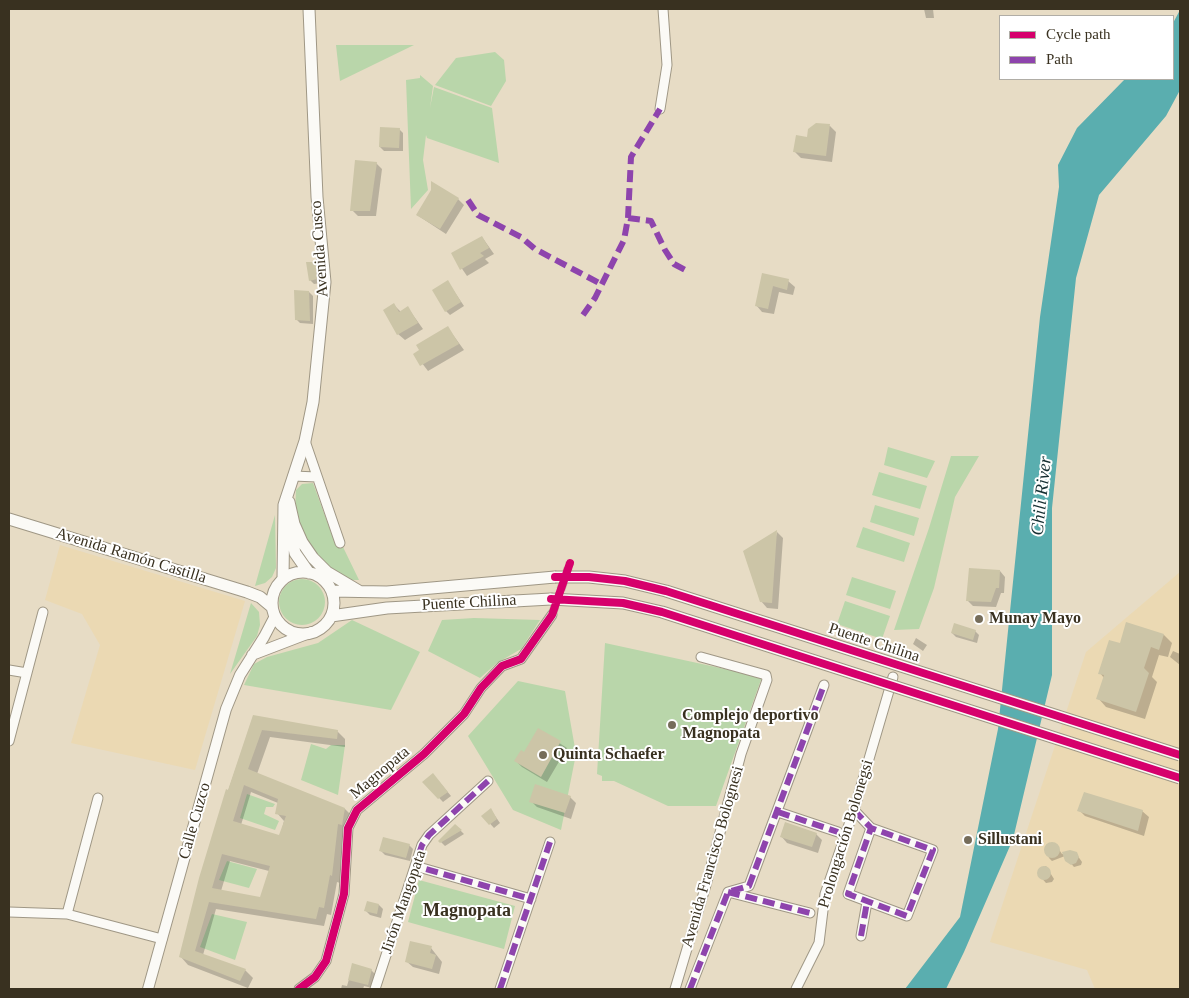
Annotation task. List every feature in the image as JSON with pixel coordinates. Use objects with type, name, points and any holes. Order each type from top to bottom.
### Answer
[{"type":"main road","name":"Avenida Cusco","points":[[280,582],[283,515],[305,441],[313,402],[325,282],[317,197],[310,9]]},
{"type":"main road","name":"Avenida Cusco","points":[[292,480],[289,502],[291,541],[295,553],[309,573]]},
{"type":"main road","points":[[289,502],[294,524],[302,542],[313,558],[327,572],[363,593]]},
{"type":"main road","name":"Avenida Ramón Castilla","points":[[9,520],[252,593],[273,612]]},
{"type":"main road","points":[[252,593],[280,582],[295,573],[309,573],[325,581],[332,591],[334,601],[331,616],[323,626],[312,632],[292,632],[279,622],[273,612],[273,596],[280,582]]},
{"type":"main road","name":"Puente Chilina","points":[[332,591],[363,593],[555,577],[589,577],[625,581],[666,591],[1180,755]]},
{"type":"main road","name":"Puente Chilina","points":[[331,616],[387,608],[550,599],[623,603],[662,612],[1180,778]]},
{"type":"street","points":[[660,109],[667,64],[663,9]]},
{"type":"street","points":[[305,441],[340,542]]},
{"type":"street","points":[[292,480],[317,477]]},
{"type":"street","points":[[9,741],[43,612]]},
{"type":"street","name":"Calle Cuzco","points":[[148,989],[226,709],[240,675],[264,637],[273,612]]},
{"type":"street","name":"Magnopata","points":[[299,989],[314,977],[326,961],[344,894],[348,828],[357,810],[437,741],[464,714],[481,688],[502,666],[521,659],[552,615]]},
{"type":"street","points":[[251,656],[312,632]]},
{"type":"street","name":"Avenida Francisco Bolognesi","points":[[675,989],[706,886],[741,754],[767,680],[766,675],[701,657]]},
{"type":"street","points":[[9,670],[27,673]]},
{"type":"street","name":"Prolongación Bolonegsi","points":[[796,989],[819,943],[825,894],[854,810],[894,677]]},
{"type":"street","points":[[728,892],[749,886],[824,686]]},
{"type":"street","name":"Jirón Mangopata","points":[[375,989],[422,845],[429,835],[488,781]]},
{"type":"street","points":[[67,914],[98,798]]},
{"type":"street","points":[[854,810],[871,828],[932,848],[934,852],[909,914],[905,915],[849,895],[848,892],[871,828]]},
{"type":"street","points":[[778,812],[838,832]]},
{"type":"street","points":[[500,989],[550,842]]},
{"type":"street","points":[[415,866],[531,899]]},
{"type":"street","points":[[728,892],[810,913]]},
{"type":"street","points":[[690,989],[728,892]]},
{"type":"street","points":[[860,936],[867,902]]},
{"type":"street","points":[[9,912],[67,914],[162,939]]},
{"type":"shaded area","points":[[60,545],[245,601],[195,770],[71,743],[100,645],[82,614],[45,600]]},
{"type":"shaded area","points":[[1180,572],[1180,989],[1095,989],[1087,970],[990,942],[1086,652]]},
{"type":"green space","points":[[336,45],[414,45],[340,81]]},
{"type":"green space","points":[[495,52],[504,60],[506,81],[491,106],[435,85],[456,58]]},
{"type":"green space","points":[[420,75],[433,86],[430,108],[434,87],[492,108],[499,163],[427,138],[426,135],[423,160],[428,190],[411,209],[406,80],[420,78]]},
{"type":"green space","points":[[888,447],[935,461],[927,478],[884,465]]},
{"type":"green space","points":[[951,456],[979,456],[955,497],[934,588],[919,629],[894,630],[929,528]]},
{"type":"green space","points":[[879,472],[927,486],[920,509],[872,495]]},
{"type":"green space","points":[[313,483],[336,546],[343,547],[359,580],[349,580],[326,566],[307,543],[295,514],[296,490],[302,484]]},
{"type":"green space","points":[[875,505],[919,518],[914,536],[870,522]]},
{"type":"green space","points":[[275,515],[276,568],[272,577],[265,583],[255,586]]},
{"type":"green space","points":[[863,527],[910,543],[904,562],[856,547]]},
{"type":"green space","points":[[852,577],[896,591],[890,609],[846,595]]},
{"type":"green space","points":[[307,579],[319,585],[324,593],[324,611],[319,619],[311,624],[297,625],[285,619],[280,611],[279,597],[285,585],[293,580]]},
{"type":"green space","points":[[845,601],[890,616],[882,639],[837,624]]},
{"type":"green space","points":[[251,603],[259,612],[260,625],[257,636],[230,674]]},
{"type":"green space","points":[[474,618],[540,620],[521,649],[497,663],[480,678],[428,651],[442,620]]},
{"type":"green space","points":[[352,620],[420,652],[391,710],[244,685],[254,664],[267,657],[318,643]]},
{"type":"green space","name":"Complejo deportivo Magnopata","points":[[605,643],[762,677],[716,806],[668,806],[614,781],[602,781],[602,776],[597,774]]},
{"type":"green space","points":[[518,681],[565,691],[576,754],[561,830],[513,810],[468,736]]},
{"type":"green space","points":[[311,744],[326,749],[331,745],[345,745],[338,795],[301,780]]},
{"type":"green space","points":[[247,794],[275,804],[273,807],[266,807],[264,814],[279,821],[275,830],[240,818]]},
{"type":"green space","points":[[227,861],[257,869],[249,888],[219,880]]},
{"type":"green space","points":[[419,880],[515,906],[504,949],[408,922]]},
{"type":"green space","points":[[212,914],[247,922],[235,960],[200,947]]},
{"type":"water","name":"Chili River","points":[[1180,10],[1180,90],[1166,116],[1099,195],[1076,278],[1052,508],[1052,675],[1013,839],[946,989],[905,989],[960,917],[998,729],[1040,317],[1059,187],[1058,165],[1077,128],[1124,80],[1174,80],[1174,21]]},
{"type":"building","points":[[816,123],[830,124],[826,156],[793,152],[796,135],[807,137],[808,129]]},
{"type":"building","points":[[380,127],[400,128],[399,148],[379,147]]},
{"type":"building","points":[[355,160],[377,162],[370,211],[350,211]]},
{"type":"building","points":[[431,181],[459,198],[440,229],[416,215],[431,190]]},
{"type":"building","points":[[482,236],[489,248],[480,253],[484,256],[460,270],[451,253]]},
{"type":"building","points":[[306,262],[316,262],[317,279],[309,281]]},
{"type":"building","points":[[762,273],[789,279],[787,290],[773,286],[768,309],[755,306]]},
{"type":"building","points":[[448,280],[461,302],[445,312],[432,290]]},
{"type":"building","points":[[294,290],[309,291],[310,321],[295,320]]},
{"type":"building","points":[[394,303],[399,312],[408,306],[418,323],[397,335],[383,310]]},
{"type":"building","points":[[448,326],[459,344],[420,366],[413,354],[419,350],[416,345]]},
{"type":"building","points":[[777,530],[772,603],[760,602],[743,551]]},
{"type":"building","points":[[969,568],[1000,570],[999,588],[996,588],[991,602],[966,601]]},
{"type":"building","points":[[1126,622],[1164,634],[1159,650],[1151,647],[1144,668],[1149,673],[1136,712],[1096,699],[1104,675],[1098,674],[1109,640],[1120,643]]},
{"type":"building","points":[[954,623],[976,630],[973,640],[951,633]]},
{"type":"building","points":[[253,715],[338,730],[337,739],[262,730],[248,769],[345,808],[342,825],[338,824],[332,876],[330,875],[324,908],[319,907],[316,919],[209,902],[195,951],[246,969],[240,981],[179,957],[199,878],[226,789],[228,790]],"holes":[[[244,785],[278,799],[275,814],[286,816],[279,835],[233,821]],[[222,854],[270,866],[260,897],[212,888]]]},
{"type":"building","points":[[538,728],[561,741],[541,777],[514,761],[521,750],[524,752]]},
{"type":"building","points":[[433,773],[448,792],[438,799],[422,782]]},
{"type":"building","points":[[535,784],[571,796],[565,813],[529,802]]},
{"type":"building","points":[[1084,792],[1143,810],[1138,831],[1077,811]]},
{"type":"building","points":[[491,808],[497,819],[489,825],[481,816]]},
{"type":"building","points":[[785,822],[817,833],[812,847],[780,837]]},
{"type":"building","points":[[455,824],[462,830],[440,843],[438,841]]},
{"type":"building","points":[[383,837],[410,844],[406,858],[379,851]]},
{"type":"building","points":[[1052,842],[1060,850],[1052,858],[1044,850]]},
{"type":"building","points":[[1070,850],[1077,852],[1079,857],[1076,863],[1071,865],[1065,861],[1062,852]]},
{"type":"building","points":[[1041,866],[1047,866],[1051,873],[1047,880],[1041,880],[1037,876],[1037,870]]},
{"type":"building","points":[[367,901],[379,904],[377,914],[364,911]]},
{"type":"building","points":[[410,941],[432,946],[430,953],[436,955],[432,969],[405,962]]},
{"type":"building","points":[[352,963],[372,969],[368,985],[348,980]]},
{"type":"tunnel","points":[[552,615],[570,563]]},
{"type":"marked path","points":[[583,315],[595,298],[624,240],[628,218],[631,157],[660,109]]},
{"type":"marked path","points":[[468,200],[478,215],[521,237],[535,249],[601,284]]},
{"type":"marked path","points":[[628,218],[651,221],[674,264],[687,271]]},
{"type":"marked path","points":[[690,989],[728,892],[749,886],[824,685]]},
{"type":"marked path","points":[[488,781],[429,835],[422,845],[415,866],[531,899]]},
{"type":"marked path","points":[[854,810],[871,828],[933,850],[907,916],[848,894],[871,828]]},
{"type":"marked path","points":[[778,812],[838,832]]},
{"type":"marked path","points":[[500,989],[550,842]]},
{"type":"marked path","points":[[728,892],[810,913]]},
{"type":"marked path","points":[[861,936],[867,902]]},
{"type":"cycle path","points":[[299,989],[315,977],[326,961],[344,894],[348,828],[357,810],[424,754],[464,714],[481,688],[502,666],[521,659],[552,615],[570,563]]},
{"type":"cycle path","points":[[555,577],[589,577],[625,581],[666,591],[1180,755]]},
{"type":"cycle path","points":[[551,599],[623,603],[662,612],[1180,778]]},
{"type":"place","name":"Munay Mayo","points":[[979,619]]},
{"type":"place","name":"Complejo deportivo Magnopata","points":[[672,725]]},
{"type":"place","name":"Quinta Schaefer","points":[[543,755]]},
{"type":"place","name":"Sillustani","points":[[968,840]]},
{"type":"district","name":"Magnopata","points":[[467,911]]}]
